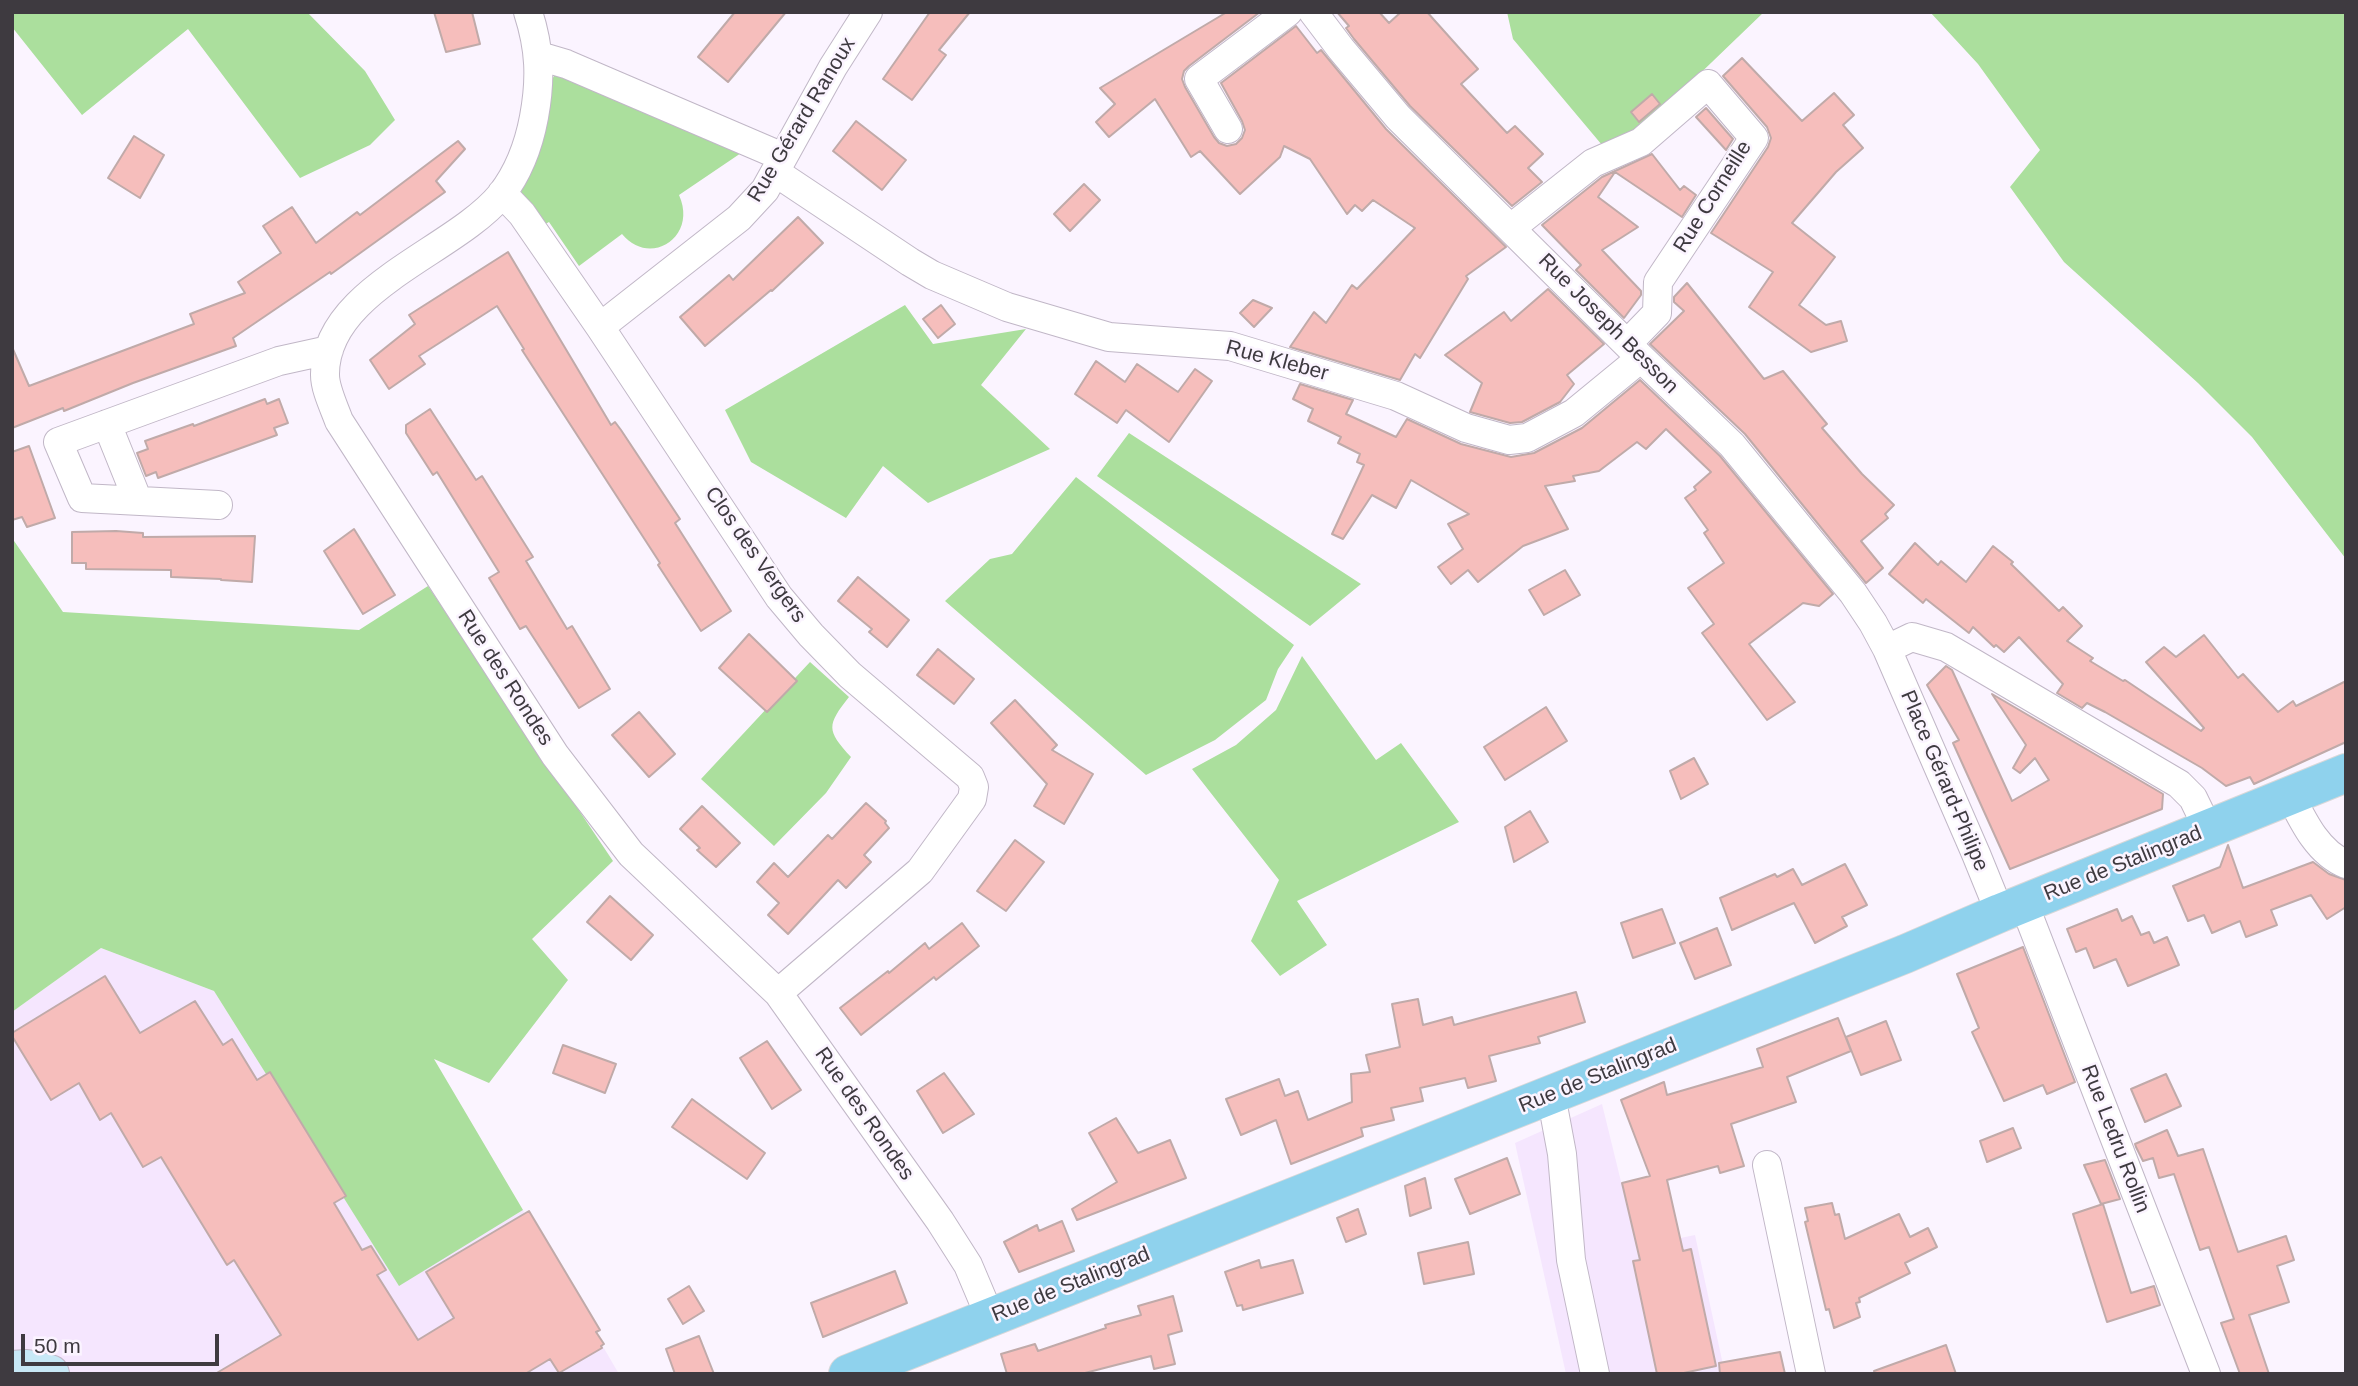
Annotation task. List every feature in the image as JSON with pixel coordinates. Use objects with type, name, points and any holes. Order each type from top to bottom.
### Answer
[{"type":"main road","name":"Rue de Stalingrad","points":[[848,1374],[1905,954],[2346,774]]},
{"type":"main road","points":[[12,1370],[27,1369],[50,1374]]},
{"type":"street","name":"Rue des Rondes","points":[[528,12],[539,56],[538,96],[526,148],[502,193],[483,213],[364,297],[344,318],[329,350],[325,376],[339,421],[555,755],[631,854],[778,993],[940,1221],[968,1265],[990,1317]]},
{"type":"street","name":"Rue Gérard Ranoux","points":[[600,327],[739,218],[757,200],[833,67],[869,12]]},
{"type":"street","points":[[1228,130],[1199,79],[1287,12]]},
{"type":"street","name":"Rue Joseph Besson","points":[[1313,12],[1341,50],[1398,117],[1732,445],[1853,593],[1887,649]]},
{"type":"street","name":"Rue Kleber","points":[[539,56],[617,85],[779,165],[893,252],[932,275],[1007,307],[1109,337],[1230,346],[1396,396],[1466,428],[1509,440],[1527,438],[1574,412],[1634,351]]},
{"type":"street","name":"Rue Corneille","points":[[1511,228],[1593,163],[1641,142],[1708,84],[1754,138],[1658,282],[1657,313],[1634,351]]},
{"type":"street","name":"Clos des Vergers","points":[[502,193],[522,214],[600,327],[779,597],[850,676],[970,776],[974,787],[972,799],[920,871],[778,993]]},
{"type":"street","points":[[218,505],[82,498],[58,442],[279,361],[329,350]]},
{"type":"street","points":[[107,424],[138,501]]},
{"type":"street","points":[[1887,649],[1912,637],[1946,647],[2179,784],[2193,798],[2208,829]]},
{"type":"street","name":"Place Gérard-Philipe","points":[[1887,649],[1976,855],[2012,909]]},
{"type":"street","points":[[2290,795],[2310,833],[2337,861],[2346,864]]},
{"type":"street","name":"Rue Ledru Rollin","points":[[2012,909],[2206,1374]]},
{"type":"street","points":[[1551,1095],[1562,1153],[1571,1261],[1595,1374]]},
{"type":"street","points":[[1767,1165],[1811,1374]]},
{"type":"shaded area","points":[[101,948],[214,991],[399,1285],[523,1210],[619,1374],[12,1374],[12,1012]]},
{"type":"shaded area","points":[[1602,1104],[1637,1247],[1695,1235],[1725,1374],[1566,1374],[1515,1143]]},
{"type":"green space","points":[[12,12],[307,12],[365,71],[395,120],[370,145],[300,178],[188,29],[82,115],[12,27]]},
{"type":"green space","points":[[1507,12],[1764,12],[1634,137],[1602,145],[1513,39]]},
{"type":"green space","points":[[1930,12],[2346,12],[2346,559],[2252,437],[2198,383],[2064,262],[2010,187],[2040,150],[1978,64]]},
{"type":"green space","points":[[563,72],[744,151],[679,195],[683,210],[682,224],[677,235],[668,243],[657,248],[645,248],[633,244],[622,234],[579,266],[549,222],[540,227],[524,202],[520,187],[550,83],[554,76]]},
{"type":"green space","points":[[905,305],[933,344],[1026,329],[981,385],[1050,449],[928,503],[883,466],[846,518],[751,462],[725,410]]},
{"type":"green space","points":[[1129,433],[1361,584],[1310,626],[1097,476]]},
{"type":"green space","points":[[1076,477],[1294,645],[1278,669],[1266,700],[1215,740],[1146,775],[945,601],[990,559],[1012,554]]},
{"type":"green space","points":[[12,538],[63,612],[359,630],[428,586],[613,861],[532,939],[568,980],[489,1083],[434,1059],[523,1210],[399,1286],[214,991],[101,948],[12,1012]]},
{"type":"green space","points":[[1302,656],[1376,760],[1401,743],[1459,822],[1297,901],[1327,945],[1280,976],[1251,941],[1279,880],[1192,769],[1236,745],[1276,710]]},
{"type":"green space","points":[[810,662],[849,697],[832,727],[837,740],[851,757],[826,793],[774,846],[701,779]]},
{"type":"building","points":[[434,12],[472,12],[480,44],[446,52]]},
{"type":"building","points":[[735,12],[786,12],[728,82],[698,57]]},
{"type":"building","points":[[930,12],[970,12],[939,50],[946,55],[912,100],[883,79]]},
{"type":"building","points":[[1227,12],[1260,12],[1189,66],[1182,79],[1219,143],[1227,146],[1236,144],[1245,130],[1221,83],[1296,26],[1317,53],[1321,50],[1386,129],[1506,247],[1466,276],[1468,279],[1420,358],[1415,354],[1400,380],[1290,347],[1314,312],[1326,323],[1352,285],[1357,289],[1415,228],[1373,200],[1362,211],[1355,205],[1347,214],[1310,159],[1284,146],[1280,157],[1240,194],[1200,151],[1191,157],[1155,99],[1109,137],[1096,122],[1115,104],[1100,88]]},
{"type":"building","points":[[1337,12],[1379,12],[1389,23],[1401,12],[1427,12],[1478,69],[1461,84],[1507,133],[1515,126],[1543,154],[1528,168],[1542,182],[1512,206],[1410,106],[1354,39],[1346,28],[1349,26]]},
{"type":"building","points":[[1742,58],[1802,121],[1834,93],[1854,115],[1843,125],[1863,148],[1836,172],[1792,223],[1835,257],[1799,305],[1826,325],[1841,321],[1847,341],[1811,352],[1749,307],[1773,272],[1711,233],[1768,147],[1771,138],[1767,127],[1723,76]]},
{"type":"building","points":[[1652,94],[1660,104],[1639,122],[1631,112]]},
{"type":"building","points":[[1706,108],[1733,139],[1726,150],[1696,117]]},
{"type":"building","points":[[856,121],[906,160],[882,190],[833,151]]},
{"type":"building","points":[[134,136],[164,155],[140,198],[108,178]]},
{"type":"building","points":[[458,141],[465,149],[436,181],[445,192],[331,274],[330,272],[233,338],[236,346],[12,428],[12,347],[29,386],[194,324],[190,314],[245,293],[238,282],[281,253],[263,226],[292,207],[316,243],[357,212],[360,215]]},
{"type":"building","points":[[1652,154],[1680,190],[1684,186],[1696,195],[1682,217],[1615,172],[1598,197],[1638,227],[1602,250],[1641,291],[1641,295],[1624,318],[1576,270],[1581,265],[1542,225],[1602,177]]},
{"type":"building","points":[[1084,184],[1100,200],[1070,231],[1054,214]]},
{"type":"building","points":[[798,217],[823,243],[772,291],[705,346],[680,317],[729,275],[733,280]]},
{"type":"building","points":[[508,252],[611,425],[615,422],[621,430],[680,519],[675,523],[731,611],[701,631],[522,350],[524,349],[497,306],[419,356],[425,364],[389,389],[370,360],[415,324],[409,315]]},
{"type":"building","points":[[1687,283],[1764,379],[1783,371],[1827,424],[1822,428],[1862,474],[1894,505],[1885,514],[1888,518],[1861,541],[1883,568],[1866,583],[1745,434],[1650,344],[1684,311],[1674,302],[1674,297]]},
{"type":"building","points":[[1548,289],[1604,344],[1567,375],[1574,384],[1560,402],[1522,422],[1510,423],[1470,412],[1482,383],[1445,355],[1504,312],[1511,321]]},
{"type":"building","points":[[1253,300],[1272,308],[1254,327],[1240,313]]},
{"type":"building","points":[[941,305],[955,324],[938,338],[923,319]]},
{"type":"building","points":[[1096,361],[1125,382],[1137,364],[1178,392],[1195,369],[1212,381],[1169,442],[1126,410],[1117,423],[1075,394]]},
{"type":"building","points":[[1640,380],[1720,456],[1833,594],[1819,606],[1803,603],[1749,644],[1795,702],[1767,720],[1702,633],[1714,624],[1688,588],[1724,563],[1704,533],[1708,530],[1685,498],[1696,490],[1694,487],[1711,472],[1666,429],[1646,449],[1637,442],[1599,471],[1573,476],[1575,481],[1545,486],[1568,529],[1523,546],[1478,582],[1468,570],[1451,584],[1438,567],[1463,549],[1448,524],[1469,514],[1411,480],[1396,508],[1372,495],[1343,539],[1332,534],[1364,465],[1357,462],[1360,454],[1338,443],[1341,437],[1308,421],[1313,409],[1293,399],[1300,384],[1353,400],[1346,414],[1396,437],[1407,419],[1461,444],[1511,457],[1534,453],[1582,428]]},
{"type":"building","points":[[265,399],[267,404],[279,399],[288,423],[274,428],[277,435],[158,478],[156,472],[146,476],[137,453],[148,449],[145,441]]},
{"type":"building","points":[[430,409],[476,480],[482,476],[533,557],[526,561],[567,629],[572,626],[610,689],[579,708],[526,626],[520,629],[489,578],[499,572],[437,472],[433,475],[406,433],[406,425]]},
{"type":"building","points":[[29,446],[55,518],[27,527],[22,517],[12,520],[12,452]]},
{"type":"building","points":[[354,529],[395,595],[363,614],[324,551]]},
{"type":"building","points":[[72,532],[143,533],[143,537],[255,536],[252,582],[171,577],[171,570],[86,569],[86,563],[72,563]]},
{"type":"building","points":[[1915,543],[1938,565],[1941,561],[1966,582],[1993,546],[2013,562],[2011,564],[2059,611],[2063,607],[2082,626],[2067,641],[2093,658],[2090,661],[2125,680],[2201,731],[2204,728],[2146,662],[2164,647],[2176,657],[2204,635],[2238,678],[2243,674],[2278,712],[2293,701],[2296,706],[2346,681],[2346,742],[2254,784],[2250,777],[2226,786],[2202,768],[2105,712],[2087,703],[2082,708],[2057,693],[2063,684],[2019,637],[2004,652],[1996,645],[1994,647],[1973,627],[1969,633],[1926,599],[1923,603],[1889,574]]},
{"type":"building","points":[[1565,570],[1580,595],[1544,615],[1529,590]]},
{"type":"building","points":[[858,577],[909,620],[887,647],[869,632],[872,629],[838,601]]},
{"type":"building","points":[[749,634],[797,681],[767,712],[719,668]]},
{"type":"building","points":[[938,649],[974,679],[954,704],[917,675]]},
{"type":"building","points":[[1946,666],[1952,670],[2012,801],[2049,780],[2035,758],[2020,773],[2013,768],[2026,745],[1992,694],[2163,794],[2162,809],[2010,869],[1953,743],[1959,740],[1927,685]]},
{"type":"building","points":[[1015,700],[1057,745],[1052,750],[1093,774],[1064,824],[1034,806],[1047,784],[991,723]]},
{"type":"building","points":[[1546,707],[1567,741],[1505,780],[1484,747]]},
{"type":"building","points":[[639,712],[675,754],[649,777],[612,735]]},
{"type":"building","points":[[1694,758],[1708,784],[1681,799],[1670,771]]},
{"type":"building","points":[[866,803],[886,821],[889,828],[864,855],[871,862],[846,888],[838,880],[788,934],[768,915],[779,903],[757,882],[774,863],[788,877],[828,835],[832,839]]},
{"type":"building","points":[[702,806],[740,843],[716,867],[697,850],[700,848],[680,829]]},
{"type":"building","points":[[1530,811],[1548,842],[1514,862],[1505,827]]},
{"type":"building","points":[[1015,840],[1044,862],[1006,911],[977,891]]},
{"type":"building","points":[[2228,845],[2243,888],[2313,862],[2329,874],[2346,880],[2346,907],[2327,919],[2311,895],[2271,910],[2277,925],[2246,937],[2240,921],[2212,933],[2204,915],[2188,921],[2173,886],[2220,867]]},
{"type":"building","points":[[1845,864],[1867,905],[1842,917],[1847,926],[1815,943],[1794,903],[1732,930],[1720,898],[1793,869],[1802,885]]},
{"type":"building","points":[[610,896],[653,935],[631,960],[587,922]]},
{"type":"building","points":[[1662,909],[1675,943],[1633,958],[1621,923]]},
{"type":"building","points":[[2117,909],[2122,921],[2132,916],[2141,935],[2149,932],[2154,943],[2167,937],[2179,965],[2128,986],[2116,959],[2094,968],[2086,948],[2076,952],[2067,929]]},
{"type":"building","points":[[962,923],[979,946],[936,980],[934,977],[861,1035],[840,1008],[925,943],[929,949]]},
{"type":"building","points":[[1717,928],[1731,965],[1695,979],[1680,943]]},
{"type":"building","points":[[2023,947],[2075,1082],[2047,1094],[2043,1085],[2004,1101],[1972,1032],[1979,1028],[1957,974]]},
{"type":"building","points":[[105,976],[140,1033],[195,1001],[223,1045],[232,1039],[257,1080],[270,1072],[346,1196],[334,1203],[362,1250],[371,1246],[386,1270],[377,1275],[418,1340],[454,1318],[426,1272],[529,1211],[600,1330],[596,1332],[604,1344],[602,1348],[559,1373],[550,1359],[525,1374],[215,1374],[281,1335],[234,1260],[227,1265],[161,1157],[143,1167],[111,1113],[100,1120],[79,1083],[51,1100],[12,1036],[12,1033]]},
{"type":"building","points":[[1576,992],[1585,1022],[1538,1037],[1540,1043],[1489,1056],[1496,1081],[1468,1088],[1465,1078],[1420,1088],[1423,1101],[1391,1108],[1394,1120],[1361,1128],[1363,1136],[1291,1164],[1276,1120],[1241,1135],[1226,1099],[1279,1079],[1285,1096],[1298,1091],[1308,1120],[1352,1102],[1351,1074],[1370,1072],[1366,1055],[1400,1047],[1392,1004],[1418,999],[1423,1025],[1452,1017],[1454,1025]]},
{"type":"building","points":[[1838,1018],[1851,1051],[1787,1077],[1796,1102],[1731,1124],[1744,1166],[1720,1173],[1718,1166],[1667,1180],[1683,1251],[1691,1249],[1716,1366],[1679,1374],[1657,1374],[1633,1261],[1640,1260],[1622,1183],[1650,1176],[1621,1100],[1664,1082],[1667,1095],[1763,1067],[1757,1049]]},
{"type":"building","points":[[1886,1021],[1901,1060],[1861,1075],[1846,1037]]},
{"type":"building","points":[[767,1041],[801,1090],[772,1109],[740,1058]]},
{"type":"building","points":[[563,1045],[616,1064],[605,1093],[553,1073]]},
{"type":"building","points":[[944,1073],[974,1114],[943,1133],[917,1091]]},
{"type":"building","points":[[2166,1074],[2181,1106],[2145,1122],[2131,1089]]},
{"type":"building","points":[[692,1099],[765,1153],[747,1179],[672,1127]]},
{"type":"building","points":[[1116,1118],[1138,1153],[1170,1140],[1186,1178],[1077,1220],[1072,1209],[1117,1182],[1089,1133]]},
{"type":"building","points":[[2013,1128],[2021,1148],[1987,1162],[1980,1141]]},
{"type":"building","points":[[2167,1130],[2178,1156],[2203,1149],[2238,1252],[2286,1236],[2294,1260],[2277,1266],[2289,1302],[2249,1315],[2269,1374],[2240,1374],[2221,1323],[2234,1319],[2209,1247],[2200,1250],[2174,1174],[2159,1178],[2153,1158],[2143,1161],[2136,1147],[2135,1144]]},
{"type":"building","points":[[1507,1158],[1520,1194],[1470,1214],[1455,1179]]},
{"type":"building","points":[[2105,1160],[2120,1199],[2101,1204],[2084,1165]]},
{"type":"building","points":[[1425,1178],[1431,1208],[1410,1216],[1405,1186]]},
{"type":"building","points":[[1832,1203],[1835,1215],[1839,1214],[1845,1239],[1899,1214],[1910,1237],[1928,1228],[1937,1247],[1905,1263],[1910,1273],[1859,1298],[1860,1302],[1856,1303],[1860,1317],[1834,1328],[1829,1309],[1826,1310],[1805,1222],[1808,1221],[1805,1208]]},
{"type":"building","points":[[2103,1204],[2131,1293],[2154,1286],[2160,1305],[2107,1322],[2073,1214]]},
{"type":"building","points":[[1358,1209],[1366,1234],[1346,1242],[1337,1218]]},
{"type":"building","points":[[1062,1221],[1074,1251],[1019,1272],[1004,1242],[1037,1225],[1039,1231]]},
{"type":"building","points":[[1468,1242],[1474,1274],[1424,1284],[1418,1253]]},
{"type":"building","points":[[1259,1260],[1261,1268],[1293,1260],[1303,1293],[1243,1310],[1242,1305],[1237,1306],[1225,1272]]},
{"type":"building","points":[[895,1271],[907,1303],[823,1337],[811,1303]]},
{"type":"building","points":[[689,1286],[704,1311],[683,1324],[668,1299]]},
{"type":"building","points":[[1173,1296],[1182,1331],[1168,1335],[1175,1364],[1154,1369],[1151,1356],[1081,1374],[1007,1374],[1001,1354],[1035,1344],[1038,1351],[1106,1328],[1105,1325],[1141,1315],[1138,1306]]},
{"type":"building","points":[[699,1336],[714,1374],[675,1374],[666,1349]]},
{"type":"building","points":[[1946,1345],[1956,1374],[1875,1374],[1874,1371]]},
{"type":"building","points":[[1780,1352],[1785,1374],[1720,1374],[1719,1363]]}]
